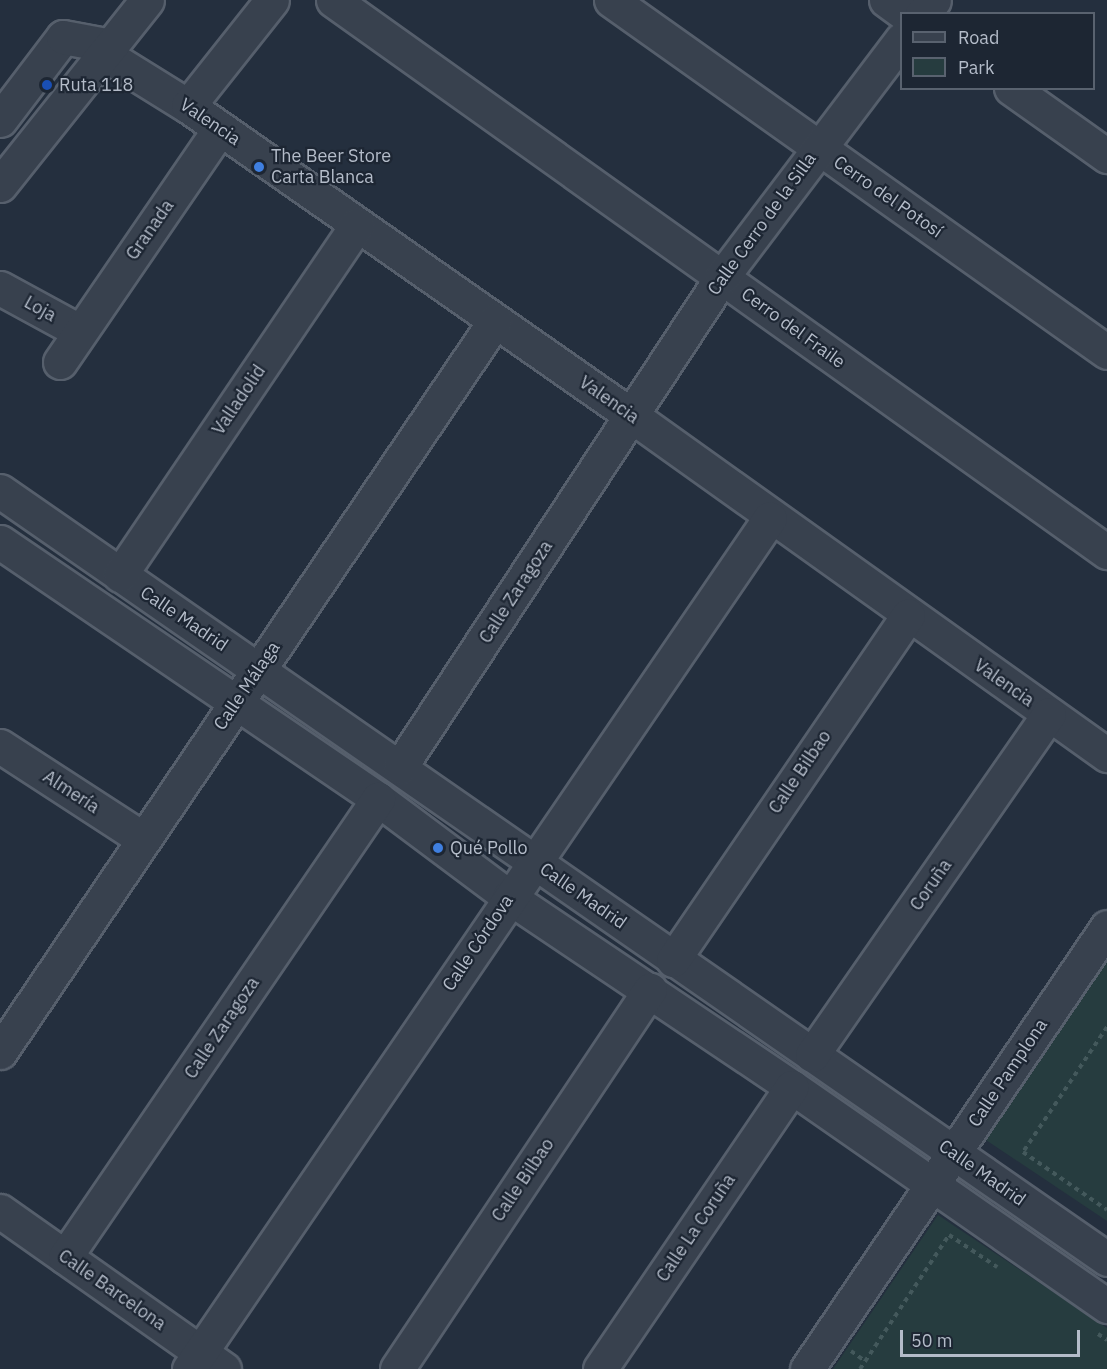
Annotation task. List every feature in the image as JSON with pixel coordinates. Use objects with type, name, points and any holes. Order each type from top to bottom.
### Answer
[{"type":"street","points":[[0,185],[147,0]]},
{"type":"street","points":[[188,106],[272,0]]},
{"type":"street","name":"Cerro del Fraile","points":[[333,0],[1107,552]]},
{"type":"street","name":"Cerro del Potosí","points":[[611,0],[1107,352]]},
{"type":"street","points":[[886,0],[902,12]]},
{"type":"street","points":[[924,12],[934,0]]},
{"type":"street","points":[[0,120],[63,37],[108,50]]},
{"type":"street","name":"Calle Cerro de la Silla","points":[[632,416],[722,277],[900,42]]},
{"type":"street","name":"Valencia","points":[[108,50],[632,416],[770,518],[1107,755]]},
{"type":"street","points":[[1014,90],[1107,156]]},
{"type":"street","name":"Granada","points":[[60,362],[79,331],[220,129]]},
{"type":"street","name":"Valladolid","points":[[120,575],[357,225]]},
{"type":"street","name":"Loja","points":[[0,288],[79,331]]},
{"type":"street","name":"Calle Málaga","points":[[0,1052],[495,321]]},
{"type":"street","name":"Calle Zaragoza","points":[[400,767],[632,416]]},
{"type":"street","name":"Calle Madrid","points":[[0,491],[1107,1259]]},
{"type":"street","name":"Calle Córdova","points":[[204,1363],[509,897],[770,518]]},
{"type":"street","name":"Calle Madrid","points":[[0,542],[378,799],[509,897],[792,1086],[934,1185],[1097,1316]]},
{"type":"street","name":"Calle Bilbao","points":[[673,960],[908,615]]},
{"type":"street","name":"Coruña","points":[[812,1055],[1049,714]]},
{"type":"street","name":"Almería","points":[[2,751],[143,839]]},
{"type":"street","name":"Calle Zaragoza","points":[[65,1257],[378,799]]},
{"type":"street","name":"Calle Pamplona","points":[[807,1369],[1107,927]]},
{"type":"street","name":"Calle Bilbao","points":[[397,1369],[650,990]]},
{"type":"street","name":"Calle La Coruña","points":[[600,1369],[792,1086]]},
{"type":"street","name":"Calle Barcelona","points":[[0,1211],[65,1257],[204,1363]]},
{"type":"path","points":[[1107,1027],[1023,1152],[1107,1210]]},
{"type":"path","points":[[860,1369],[949,1235],[998,1268]]},
{"type":"path","points":[[1097,1316],[1107,1340]]},
{"type":"green space","points":[[1107,916],[1107,1221],[965,1126]]},
{"type":"green space","points":[[938,1215],[1107,1328],[1107,1369],[833,1369]]},
{"type":"place","name":"Ruta 118","points":[[47,85]]},
{"type":"place","name":"The Beer Store Carta Blanca","points":[[259,167]]},
{"type":"place","name":"Qué Pollo","points":[[438,848]]}]
